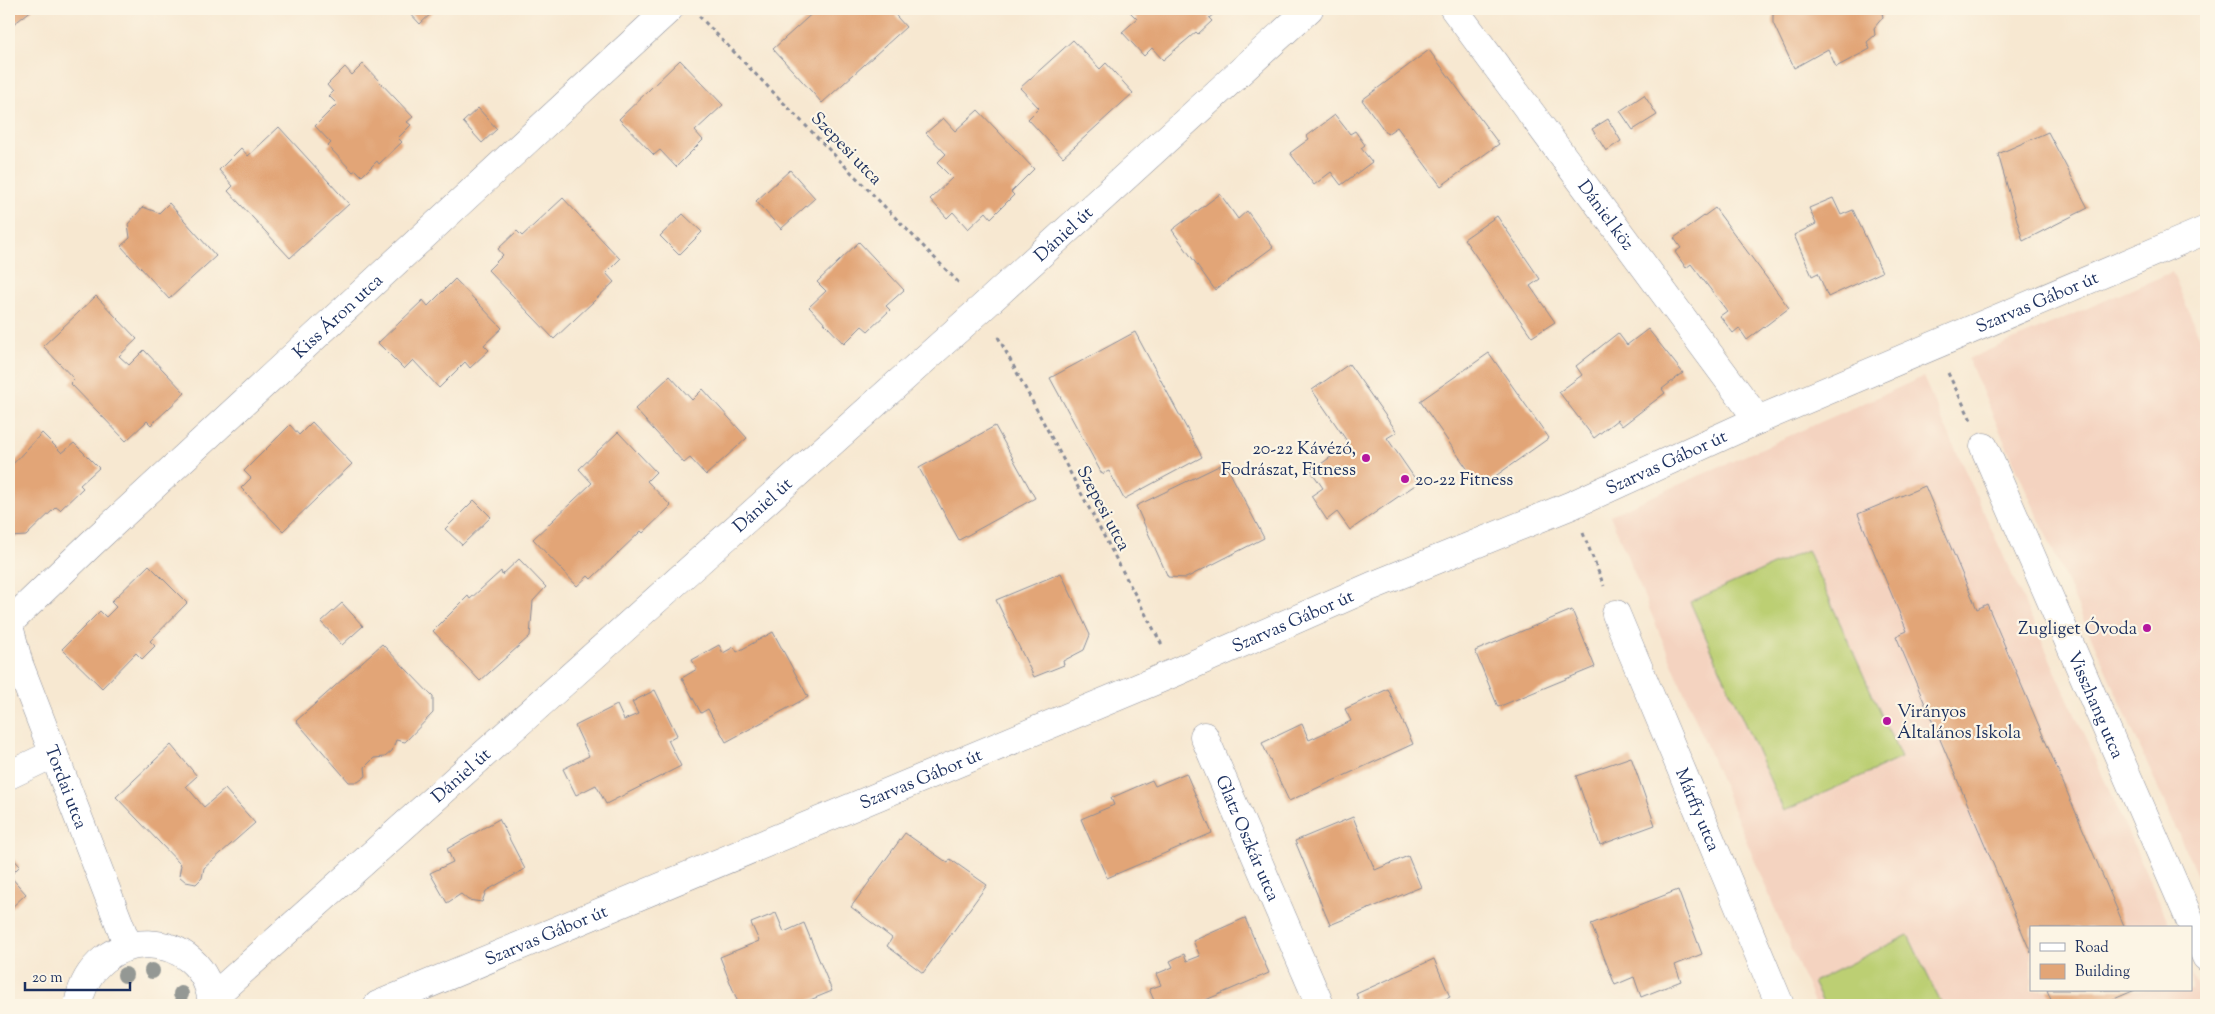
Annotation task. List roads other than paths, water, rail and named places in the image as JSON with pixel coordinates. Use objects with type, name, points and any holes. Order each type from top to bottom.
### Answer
[{"type":"street","name":"Kiss Áron utca","points":[[9,626],[14,618],[91,544],[669,9]]},
{"type":"street","name":"Dániel út","points":[[212,1002],[983,307],[1309,9]]},
{"type":"street","name":"Dániel köz","points":[[1454,9],[1758,420]]},
{"type":"street","name":"Szarvas Gábor út","points":[[378,1005],[1176,672],[1372,586],[1572,505],[1758,420],[2206,230]]},
{"type":"street","name":"Visszhang utca","points":[[1984,447],[2206,957]]},
{"type":"street","name":"Márffy utca","points":[[1616,614],[1780,1005]]},
{"type":"street","name":"Tordai utca","points":[[9,626],[19,664],[128,946]]},
{"type":"street","name":"Glatz Oszkár utca","points":[[1204,736],[1320,1005]]},
{"type":"street","points":[[9,775],[53,754]]},
{"type":"street","points":[[78,1005],[81,990],[88,975],[99,962],[113,952],[128,946],[145,944],[164,946],[182,954],[196,967],[208,985],[212,1002]]},
{"type":"place","name":"20-22 Kávézó, Fodrászat, Fitness","points":[[1366,458]]},
{"type":"place","name":"20-22 Fitness","points":[[1405,479]]},
{"type":"place","name":"Zugliget Óvoda","points":[[2147,628]]},
{"type":"place","name":"Virányos Általános Iskola","points":[[1887,721]]}]
